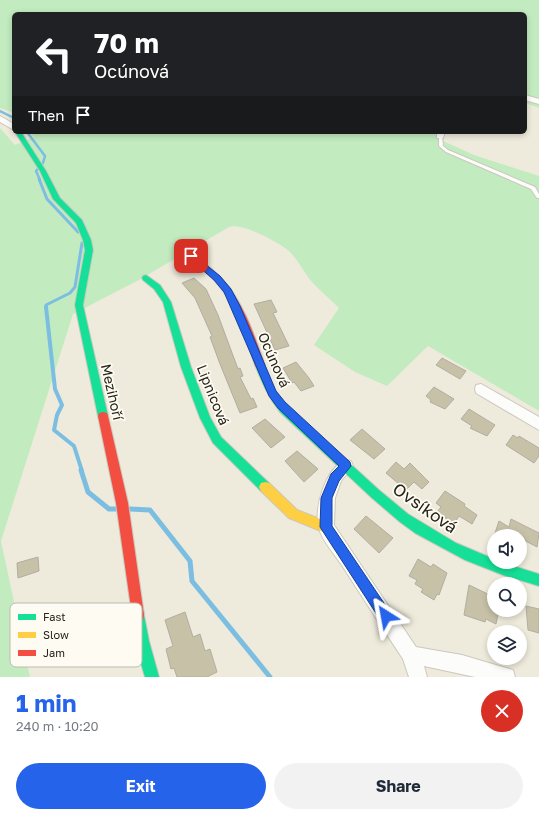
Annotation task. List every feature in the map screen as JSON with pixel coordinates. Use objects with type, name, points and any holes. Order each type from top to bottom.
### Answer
[{"type":"street","points":[[527,99],[539,102]]},
{"type":"street","points":[[0,118],[12,127]]},
{"type":"street","name":"Mezihoří","points":[[19,134],[43,171],[58,199],[79,222],[87,240],[89,250],[88,262],[79,305],[122,503],[137,603]]},
{"type":"street","name":"Ocúnová","points":[[191,256],[217,278],[228,291],[236,306],[272,393],[282,405],[346,466]]},
{"type":"street","name":"Lipnicová","points":[[146,278],[157,287],[167,302],[186,367],[205,418],[217,440],[293,514],[326,527]]},
{"type":"street","points":[[481,389],[539,424]]},
{"type":"street","points":[[346,466],[335,478],[327,498],[326,527],[411,655],[418,677]]},
{"type":"street","name":"Ovsíková","points":[[346,466],[404,518],[429,535],[488,564],[539,580]]},
{"type":"street","name":"Mezihoří","points":[[142,641],[152,677]]},
{"type":"street","points":[[411,655],[462,664],[506,677]]},
{"type":"lane","points":[[440,134],[441,146],[447,151],[533,188],[539,197]]},
{"type":"green space","points":[[0,0],[539,0],[539,108],[527,104],[527,12],[12,12],[12,112],[0,108]]},
{"type":"green space","points":[[0,128],[15,145],[34,137],[32,134],[445,134],[443,141],[474,155],[539,176],[539,411],[428,346],[387,386],[355,372],[314,345],[339,308],[318,289],[288,250],[268,238],[242,227],[229,227],[137,281],[73,314],[1,541],[14,603],[10,603],[10,667],[28,667],[30,677],[0,677]]},
{"type":"building","points":[[194,278],[206,289],[218,315],[238,369],[240,368],[243,376],[240,377],[251,399],[253,398],[257,407],[240,413],[210,337],[212,336],[195,298],[182,283]]},
{"type":"building","points":[[271,300],[277,312],[273,313],[289,346],[275,350],[254,304]]},
{"type":"building","points":[[442,358],[466,371],[460,379],[436,365]]},
{"type":"building","points":[[296,362],[314,386],[301,391],[294,382],[292,383],[283,368]]},
{"type":"building","points":[[434,387],[454,399],[445,409],[430,402],[431,400],[426,396]]},
{"type":"building","points":[[469,409],[495,425],[487,436],[470,428],[472,426],[461,419]]},
{"type":"building","points":[[265,419],[285,437],[271,448],[252,428]]},
{"type":"building","points":[[362,429],[385,449],[374,459],[350,440]]},
{"type":"building","points":[[513,435],[518,438],[519,436],[539,448],[539,456],[534,463],[506,445]]},
{"type":"building","points":[[297,451],[318,469],[304,482],[285,461]]},
{"type":"building","points":[[396,462],[404,469],[410,463],[429,482],[422,489],[414,482],[406,490],[386,473]]},
{"type":"building","points":[[445,491],[465,504],[464,506],[477,515],[472,524],[459,516],[454,524],[437,512],[441,507],[436,503]]},
{"type":"building","points":[[366,516],[393,538],[379,553],[354,529]]},
{"type":"building","points":[[511,519],[539,533],[537,547],[527,542],[527,529],[496,529],[499,521],[509,527]]},
{"type":"building","points":[[38,557],[39,571],[18,578],[17,563]]},
{"type":"building","points":[[418,559],[431,567],[433,564],[447,573],[439,595],[437,594],[434,600],[421,592],[423,589],[415,584],[417,580],[409,576]]},
{"type":"building","points":[[469,585],[487,594],[487,617],[498,617],[496,624],[486,619],[485,622],[464,615]]},
{"type":"building","points":[[527,606],[539,609],[539,633],[528,630]]},
{"type":"building","points":[[185,612],[193,637],[200,634],[205,651],[210,649],[217,672],[207,677],[177,677],[174,668],[171,669],[166,649],[173,646],[165,620]]},
{"type":"waterway","points":[[0,111],[12,117]]},
{"type":"waterway","points":[[28,134],[45,156],[43,163],[36,171],[40,180]]},
{"type":"waterway","points":[[39,179],[47,199],[78,232]]},
{"type":"waterway","points":[[46,307],[46,305],[70,293],[75,287],[82,243]]},
{"type":"waterway","points":[[46,307],[55,389],[62,405],[57,415],[54,430],[74,446],[82,471]]},
{"type":"waterway","points":[[81,470],[88,492],[109,509],[116,509]]},
{"type":"waterway","points":[[130,509],[150,510],[190,561],[192,581],[270,677]]},
{"type":"traffic: fast","points":[[19,134],[43,171],[57,199],[79,222],[87,240],[89,250],[79,305],[103,416]]},
{"type":"traffic: fast","points":[[146,278],[157,287],[167,302],[186,367],[205,418],[217,440],[265,487]]},
{"type":"traffic: fast","points":[[260,365],[272,393],[284,409],[375,494],[404,518],[436,539],[486,563],[539,580]]},
{"type":"traffic: fast","points":[[142,641],[152,677]]},
{"type":"traffic: slow","points":[[265,487],[293,514],[326,527]]},
{"type":"traffic: jam","points":[[191,256],[211,272],[228,292],[249,333],[260,365]]},
{"type":"traffic: jam","points":[[103,416],[122,503],[136,603]]},
{"type":"route","points":[[191,256],[217,278],[228,291],[236,306],[272,393],[282,405],[346,466],[335,478],[330,488],[327,498],[326,527],[386,616]]}]
